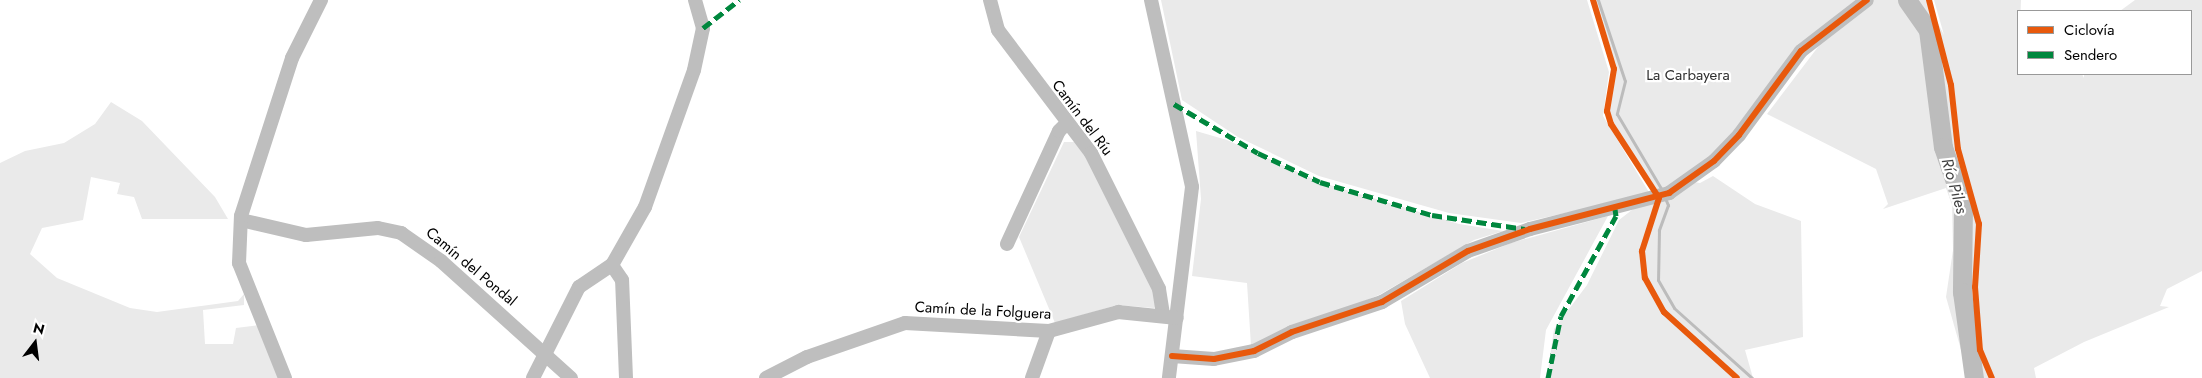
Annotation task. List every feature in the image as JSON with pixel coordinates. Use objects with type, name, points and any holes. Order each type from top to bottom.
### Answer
[{"type":"street","points":[[285,378],[239,263],[241,220],[276,102],[303,31],[321,0]]},
{"type":"street","points":[[533,378],[579,287],[612,265],[644,207],[694,70],[703,28],[695,0]]},
{"type":"street","name":"Camín del Ríu","points":[[990,0],[998,30],[1068,123],[1104,176],[1159,289],[1170,317]]},
{"type":"street","points":[[1151,0],[1192,187],[1170,317],[1172,356],[1169,378]]},
{"type":"street","points":[[1172,356],[1214,359],[1254,351],[1292,332],[1382,302],[1468,251],[1539,226],[1666,195],[1714,161],[1739,135],[1801,51],[1867,0]]},
{"type":"street","points":[[1007,244],[1059,131],[1068,123]]},
{"type":"street","name":"Camín del Pondal","points":[[241,220],[306,235],[378,228],[401,233],[441,261],[546,352],[571,378]]},
{"type":"street","points":[[612,265],[622,280],[626,378]]},
{"type":"street","name":"Camín de la Folguera","points":[[766,378],[806,357],[905,324],[1049,331],[1118,312],[1170,317]]},
{"type":"street","points":[[1032,378],[1049,331]]},
{"type":"green space","points":[[1161,0],[1587,0],[1609,72],[1603,116],[1650,194],[1521,223],[1449,213],[1319,176],[1238,137],[1182,100]]},
{"type":"green space","name":"La Carbayera","points":[[1593,0],[1926,0],[1944,35],[1934,0],[2021,0],[2021,10],[2017,10],[2017,75],[2082,75],[2084,78],[2084,75],[2192,75],[2192,10],[2121,10],[2135,0],[2202,0],[2202,271],[2167,289],[2160,306],[2169,307],[2084,342],[2034,368],[2036,378],[1969,378],[1946,297],[1953,250],[1952,205],[1946,188],[1883,209],[1888,204],[1876,169],[1767,114],[1821,43],[1820,33],[1739,135],[1688,181],[1700,183],[1713,176],[1755,204],[1801,221],[1803,337],[1745,350],[1753,378],[1547,378],[1554,329],[1587,285],[1619,220],[1655,192],[1611,124],[1607,111],[1614,68]]},
{"type":"green space","points":[[111,102],[142,121],[215,197],[228,219],[142,219],[134,197],[117,194],[120,183],[91,177],[83,220],[42,228],[30,254],[57,278],[130,308],[157,312],[238,301],[244,294],[244,305],[203,310],[205,344],[233,344],[236,328],[259,325],[280,378],[0,378],[0,163],[25,151],[64,143],[95,124]]},
{"type":"green space","points":[[1196,131],[1227,140],[1320,182],[1459,224],[1503,231],[1474,240],[1379,295],[1251,346],[1247,283],[1192,276],[1201,199]]},
{"type":"green space","points":[[1064,142],[1076,142],[1091,164],[1159,303],[1154,308],[1117,305],[1055,323],[1019,237]]},
{"type":"green space","points":[[1608,216],[1546,330],[1540,378],[1430,378],[1405,324],[1401,301],[1462,263],[1511,243]]},
{"type":"waterway","points":[[1598,0],[1625,81],[1617,114],[1662,190]]},
{"type":"waterway","name":"Río Piles","points":[[1907,0],[1928,30],[1943,147],[1963,205],[1962,292],[1974,378]]},
{"type":"waterway","points":[[1665,198],[1668,205],[1659,230],[1658,280],[1674,308],[1752,378]]},
{"type":"marked path","points":[[703,28],[739,0]]},
{"type":"marked path","points":[[1174,104],[1258,153],[1320,182],[1432,215],[1525,229]]},
{"type":"marked path","points":[[1548,378],[1561,316],[1616,216],[1615,209]]},
{"type":"cycle path","points":[[1593,0],[1614,69],[1607,111],[1611,124],[1659,198],[1642,251],[1645,278],[1664,312],[1737,378]]},
{"type":"cycle path","points":[[1172,356],[1214,359],[1254,351],[1292,332],[1382,302],[1468,251],[1530,229],[1669,193],[1714,161],[1739,135],[1801,51],[1867,0]]},
{"type":"cycle path","points":[[1929,0],[1951,85],[1958,149],[1979,224],[1975,287],[1980,350],[1992,378]]}]
